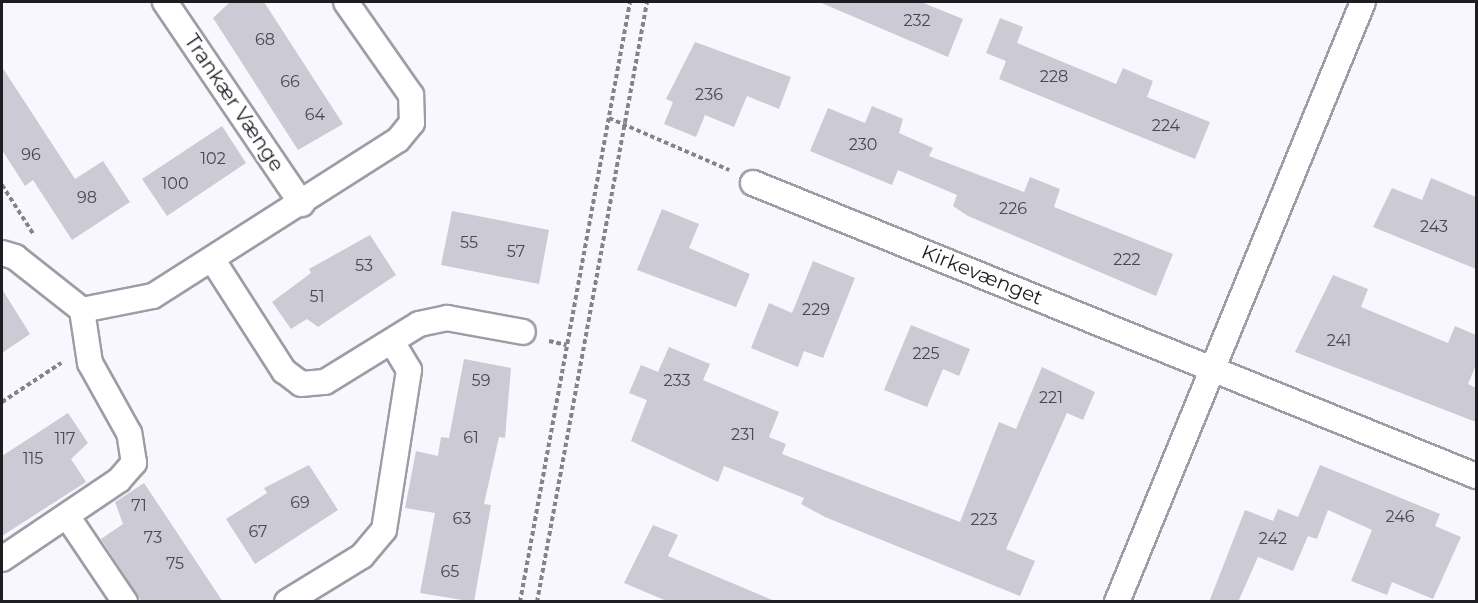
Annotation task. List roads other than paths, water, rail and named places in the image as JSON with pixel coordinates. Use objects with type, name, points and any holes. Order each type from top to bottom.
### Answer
[{"type":"street","name":"Trankær Vænge","points":[[165,2],[302,204]]},
{"type":"street","points":[[82,310],[153,296],[214,262],[398,140],[412,123],[411,95],[346,2]]},
{"type":"street","points":[[1117,602],[1211,367],[1363,2]]},
{"type":"street","name":"Kirkevænget","points":[[753,183],[1476,476]]},
{"type":"street","points":[[2,253],[34,273],[82,310],[86,350],[129,433],[134,463],[119,480],[2,559]]},
{"type":"street","points":[[214,262],[284,371],[301,384],[325,382],[418,324],[447,318],[523,333]]},
{"type":"street","points":[[287,602],[362,556],[384,530],[410,370],[392,342]]},
{"type":"street","points":[[67,516],[125,602]]}]
